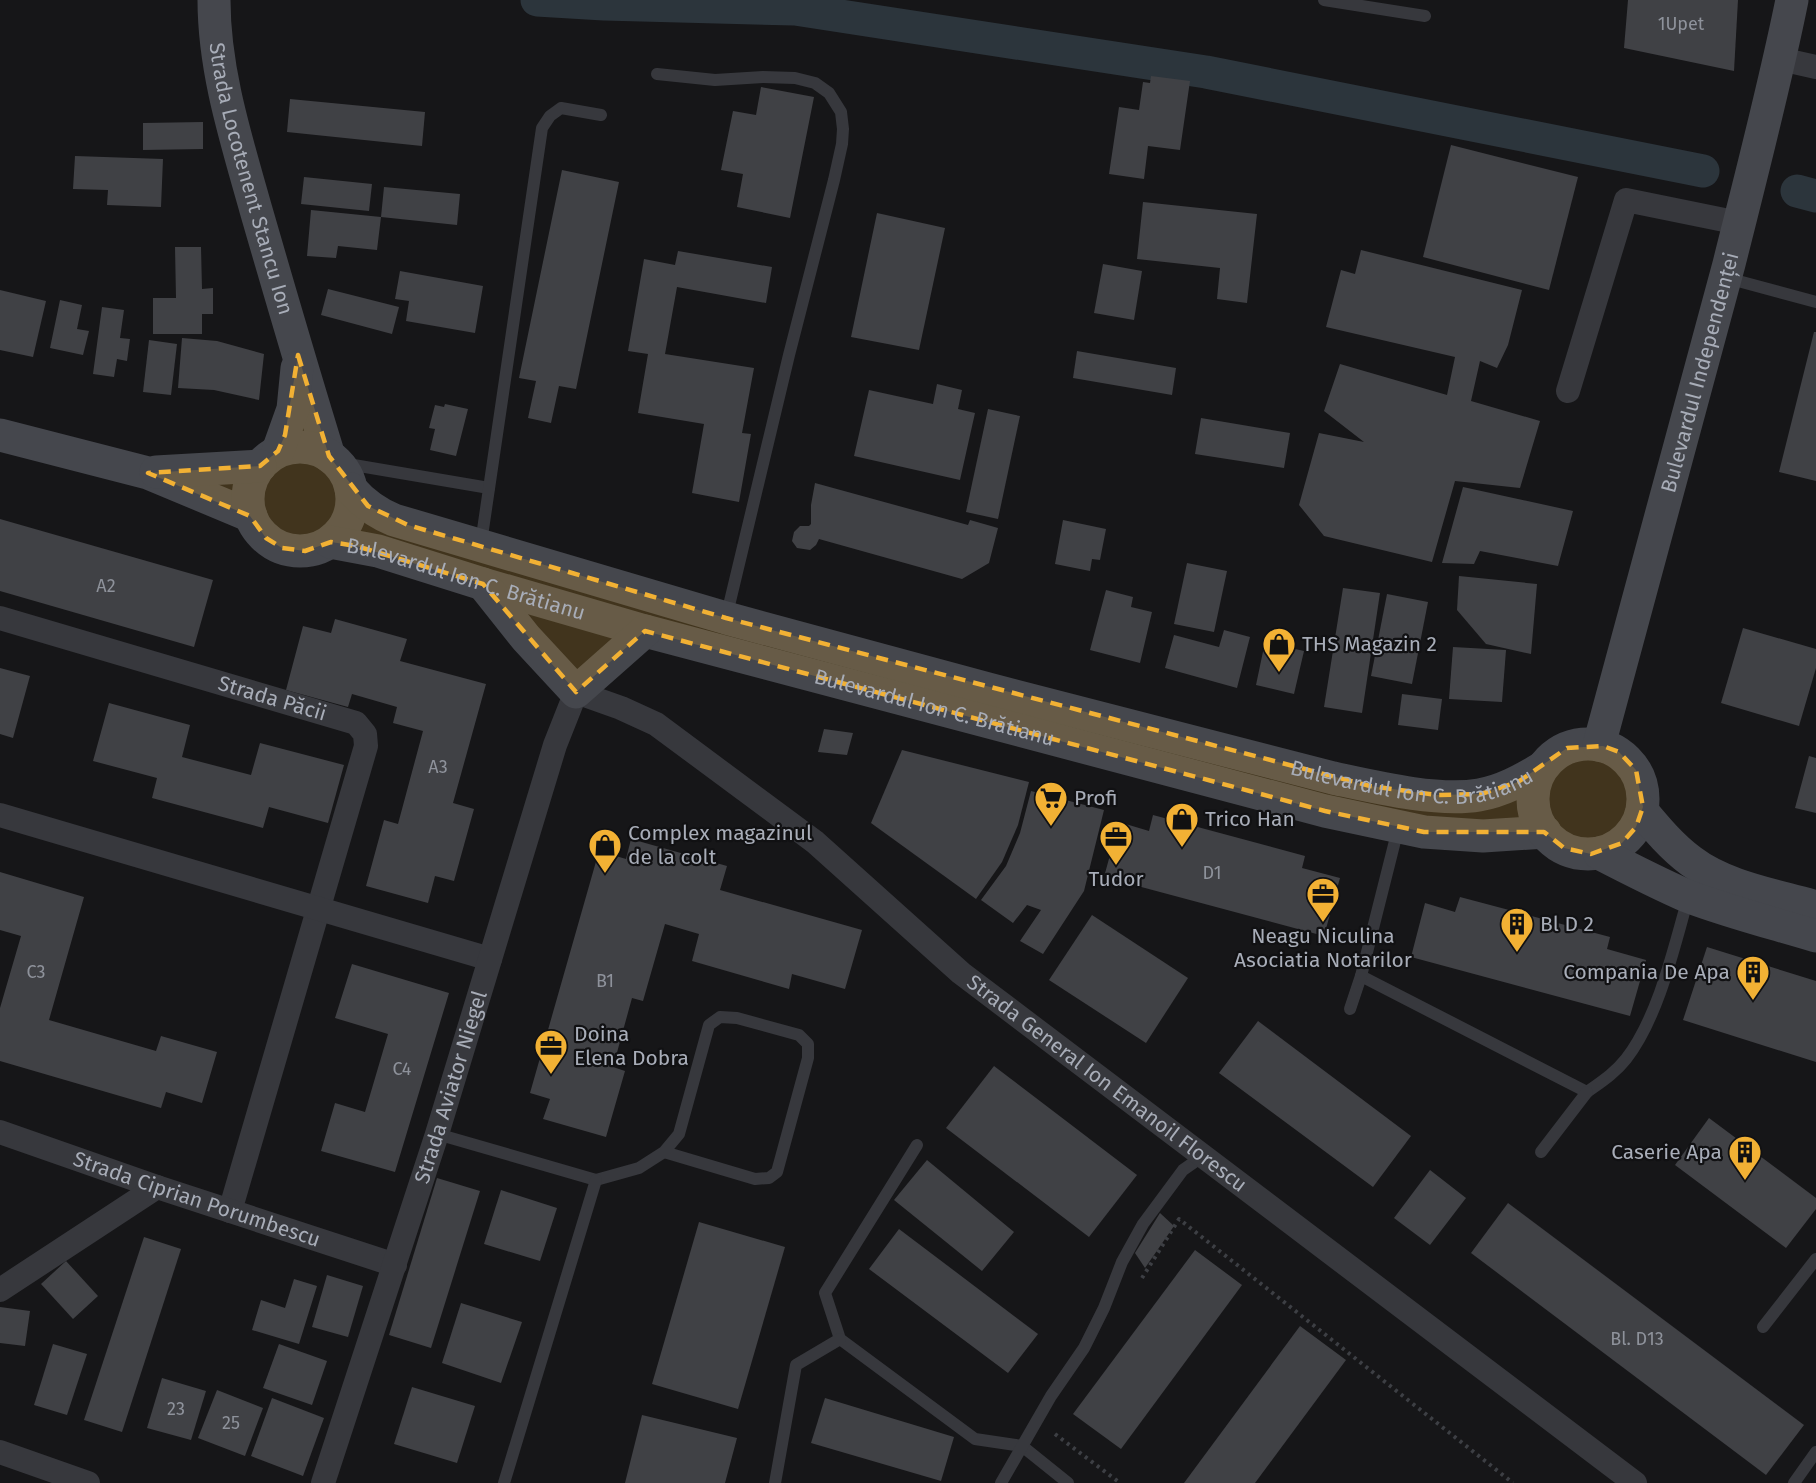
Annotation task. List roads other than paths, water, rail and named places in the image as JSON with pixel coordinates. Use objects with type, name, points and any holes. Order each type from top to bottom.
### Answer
[{"type":"main road","name":"Strada Locotenent Stancu Ion","points":[[214,0],[218,58],[231,118],[297,355],[339,469]]},
{"type":"main road","name":"Bulevardul Independenței","points":[[1599,745],[1665,508],[1725,278],[1780,59],[1792,0]]},
{"type":"main road","name":"Strada Locotenent Stancu Ion","points":[[269,459],[293,409],[297,355]]},
{"type":"main road","points":[[0,435],[148,473],[251,516]]},
{"type":"main road","points":[[148,473],[269,459],[293,447],[314,449],[339,469],[351,509],[342,530],[330,542],[305,551],[282,548],[260,533],[251,516],[248,490],[253,477],[269,459]]},
{"type":"main road","name":"Bulevardul Ion C. Brătianu","points":[[339,469],[368,506],[380,514],[408,525],[726,618],[1193,742],[1371,786],[1459,797],[1498,790],[1542,768]]},
{"type":"main road","name":"Bulevardul Ion C. Brătianu","points":[[330,542],[378,551],[645,631],[1325,812],[1424,832],[1483,836],[1545,832]]},
{"type":"main road","points":[[483,584],[526,638],[576,692],[645,631]]},
{"type":"main road","points":[[1581,744],[1599,745],[1619,752],[1629,760],[1636,771],[1643,791],[1642,812],[1634,831],[1622,843],[1599,853],[1587,854],[1571,851],[1556,844],[1545,832],[1535,814],[1533,798],[1536,781],[1542,768],[1555,754],[1581,744]]},
{"type":"main road","points":[[1642,812],[1674,847],[1706,870],[1729,882],[1816,907]]},
{"type":"main road","points":[[1599,853],[1688,896],[1723,909],[1816,936]]},
{"type":"street","points":[[1780,59],[1816,67]]},
{"type":"street","points":[[1568,391],[1626,200],[1739,223]]},
{"type":"street","name":"Strada Păcii","points":[[0,618],[356,723],[365,734],[366,746],[319,910]]},
{"type":"street","name":"Strada Aviator Niegel","points":[[323,1483],[437,1134],[555,745],[576,692]]},
{"type":"street","name":"Strada General Ion Emanoil Florescu","points":[[576,692],[621,708],[656,724],[815,842],[961,973],[1635,1483]]},
{"type":"street","points":[[0,815],[490,959]]},
{"type":"street","points":[[230,1211],[319,910]]},
{"type":"street","name":"Strada Ciprian Porumbescu","points":[[0,1132],[157,1187],[395,1265]]},
{"type":"street","points":[[0,1290],[157,1187]]},
{"type":"street","points":[[0,1452],[88,1483]]},
{"type":"lane","points":[[1324,0],[1425,16]]},
{"type":"lane","points":[[657,74],[715,80],[763,76],[795,78],[816,84],[830,93],[841,112],[842,144],[726,618]]},
{"type":"lane","points":[[480,546],[542,128],[549,116],[561,108],[601,115]]},
{"type":"lane","points":[[1725,278],[1816,302]]},
{"type":"lane","points":[[339,469],[489,488]]},
{"type":"lane","points":[[1350,1009],[1361,976],[1398,827]]},
{"type":"lane","points":[[1541,1152],[1587,1092],[1606,1079],[1626,1059],[1646,1027],[1669,965],[1688,896]]},
{"type":"lane","points":[[1361,976],[1587,1092]]},
{"type":"lane","points":[[437,1134],[596,1180],[639,1168],[664,1152],[679,1134],[709,1025],[720,1017],[736,1018],[799,1035],[808,1044],[808,1058],[777,1172],[769,1178],[755,1179],[664,1152]]},
{"type":"lane","points":[[917,1145],[825,1293],[840,1340],[975,1439],[1022,1446],[1068,1483]]},
{"type":"lane","points":[[1001,1483],[1051,1396],[1084,1348],[1104,1308],[1122,1262],[1143,1224],[1184,1170],[1203,1156]]},
{"type":"lane","points":[[504,1483],[596,1180]]},
{"type":"lane","points":[[1763,1327],[1816,1259]]},
{"type":"lane","points":[[775,1483],[796,1365],[840,1340]]},
{"type":"lane","points":[[1794,1483],[1816,1452]]},
{"type":"waterway","points":[[537,0],[795,9],[1206,72],[1703,171]]},
{"type":"waterway","points":[[1797,191],[1816,196]]},
{"type":"place","name":"THS Magazin 2","points":[[1279,673]]},
{"type":"place","name":"Profi","points":[[1051,827]]},
{"type":"place","name":"Trico Han","points":[[1182,848]]},
{"type":"place","name":"Tudor","points":[[1116,866]]},
{"type":"place","name":"Complex magazinul de la colt","points":[[605,874]]},
{"type":"place","name":"Neagu Niculina Asociatia Notarilor","points":[[1323,923]]},
{"type":"place","name":"Bl D 2","points":[[1517,953]]},
{"type":"place","name":"Compania De Apa","points":[[1753,1001]]},
{"type":"place","name":"Doina Elena Dobra","points":[[551,1075]]},
{"type":"place","name":"Caserie Apa","points":[[1745,1181]]}]
